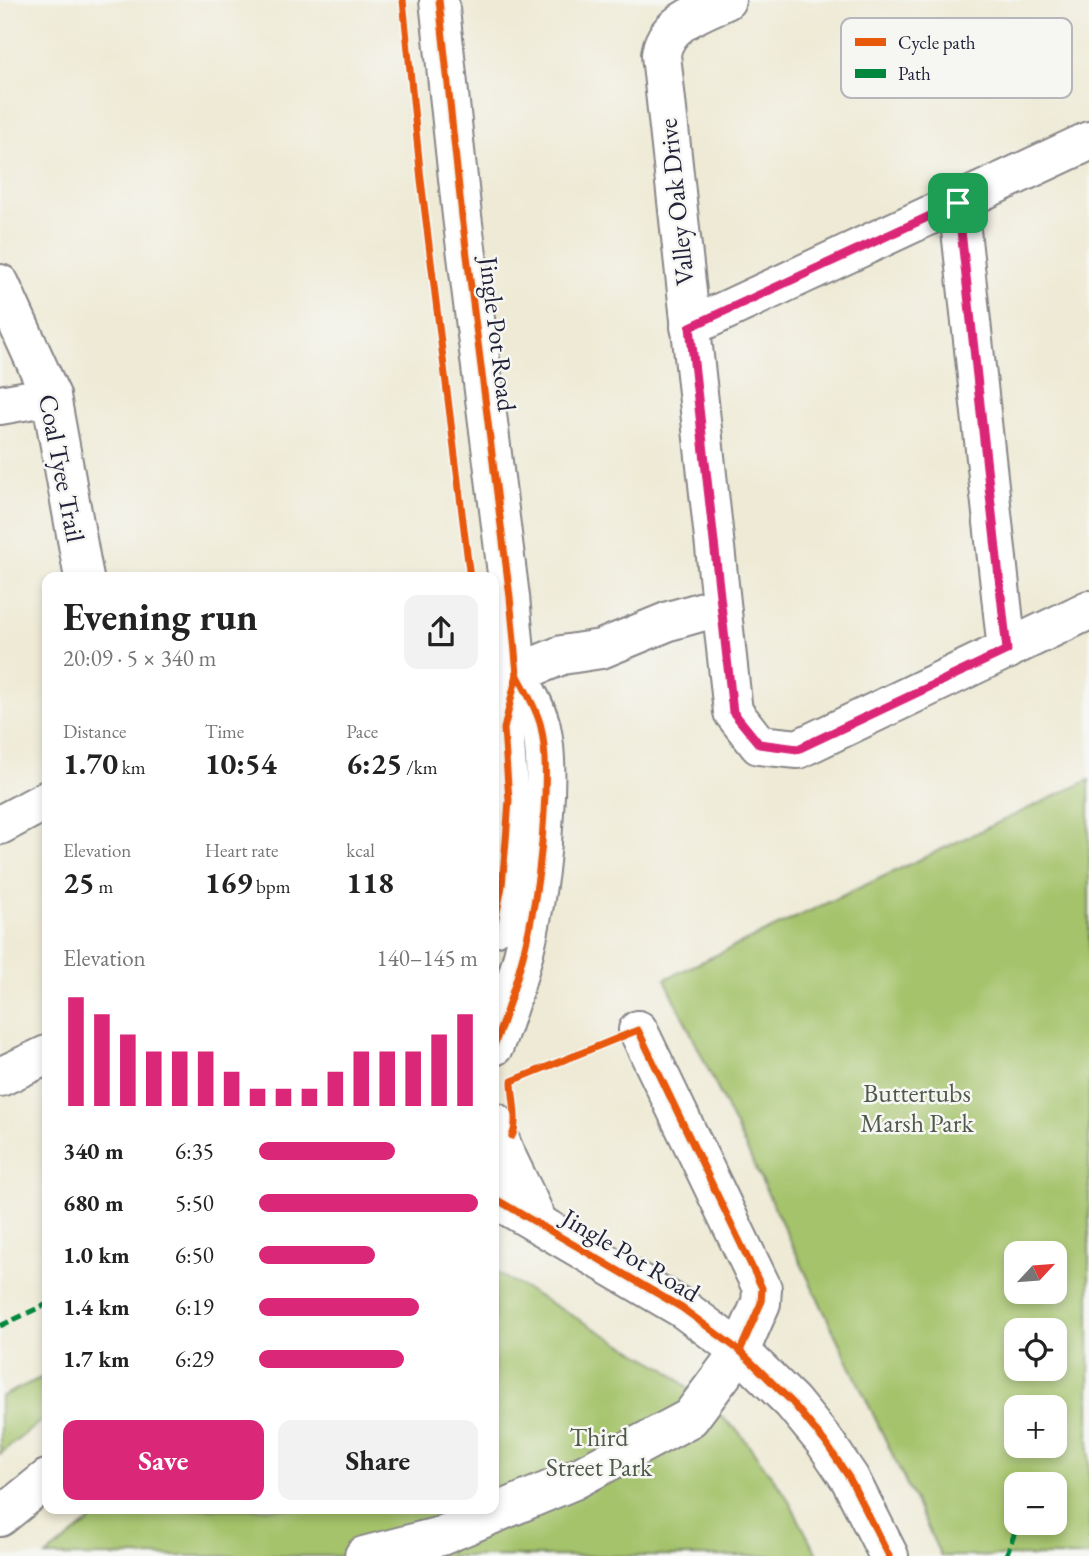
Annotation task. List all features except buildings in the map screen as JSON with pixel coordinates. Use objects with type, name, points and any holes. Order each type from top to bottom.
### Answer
[{"type":"street","name":"Jingle Pot Road","points":[[439,0],[464,229],[510,597],[504,729],[509,800],[499,901]]},
{"type":"street","name":"Valley Oak Drive","points":[[726,0],[677,26],[662,45],[661,55],[733,712],[759,744],[798,749],[1089,610]]},
{"type":"street","points":[[690,327],[1089,141]]},
{"type":"street","points":[[958,203],[1007,650]]},
{"type":"street","name":"Coal Tyee Trail","points":[[0,284],[51,396],[83,572]]},
{"type":"street","points":[[0,405],[51,396]]},
{"type":"street","points":[[505,678],[562,655],[601,649],[669,621],[721,606]]},
{"type":"street","name":"Jingle Pot Road","points":[[499,1032],[531,929],[541,866],[545,793],[541,726],[505,678]]},
{"type":"street","points":[[0,825],[42,803]]},
{"type":"street","points":[[499,1511],[572,1481],[690,1418],[740,1350],[761,1303],[762,1288],[638,1030]]},
{"type":"street","points":[[0,1077],[42,1057]]},
{"type":"street","points":[[499,1137],[507,1162],[538,1223]]},
{"type":"street","name":"Jingle Pot Road","points":[[499,1201],[682,1308],[740,1350],[792,1402],[825,1442],[850,1479],[889,1556]]},
{"type":"street","points":[[0,1517],[42,1483]]},
{"type":"street","points":[[364,1556],[441,1535],[492,1514]]},
{"type":"green space","name":"Buttertubs Marsh Park","points":[[1089,780],[1089,1556],[941,1556],[665,979]]},
{"type":"green space","name":"Third Street Park","points":[[499,1274],[666,1369],[739,1432],[785,1494],[818,1556],[46,1556],[100,1514],[499,1514]]},
{"type":"green space","points":[[42,1377],[42,1420],[0,1454],[0,1397]]},
{"type":"marked path","points":[[0,1326],[42,1306]]},
{"type":"marked path","points":[[1006,1556],[1014,1535]]},
{"type":"cycle path","points":[[403,0],[421,180],[469,572]]},
{"type":"cycle path","points":[[439,0],[517,674],[504,729],[509,800],[499,901]]},
{"type":"cycle path","points":[[499,1032],[529,931],[539,873],[545,802],[545,759],[541,727],[517,674]]},
{"type":"cycle path","points":[[512,1136],[515,1117],[512,1081],[638,1030],[762,1288],[761,1303],[740,1351]]},
{"type":"cycle path","points":[[499,1201],[682,1308],[740,1351],[792,1402],[825,1442],[850,1479],[889,1556]]},
{"type":"route","points":[[958,203],[1007,650],[798,749],[759,744],[733,712],[690,327],[958,203]]}]
